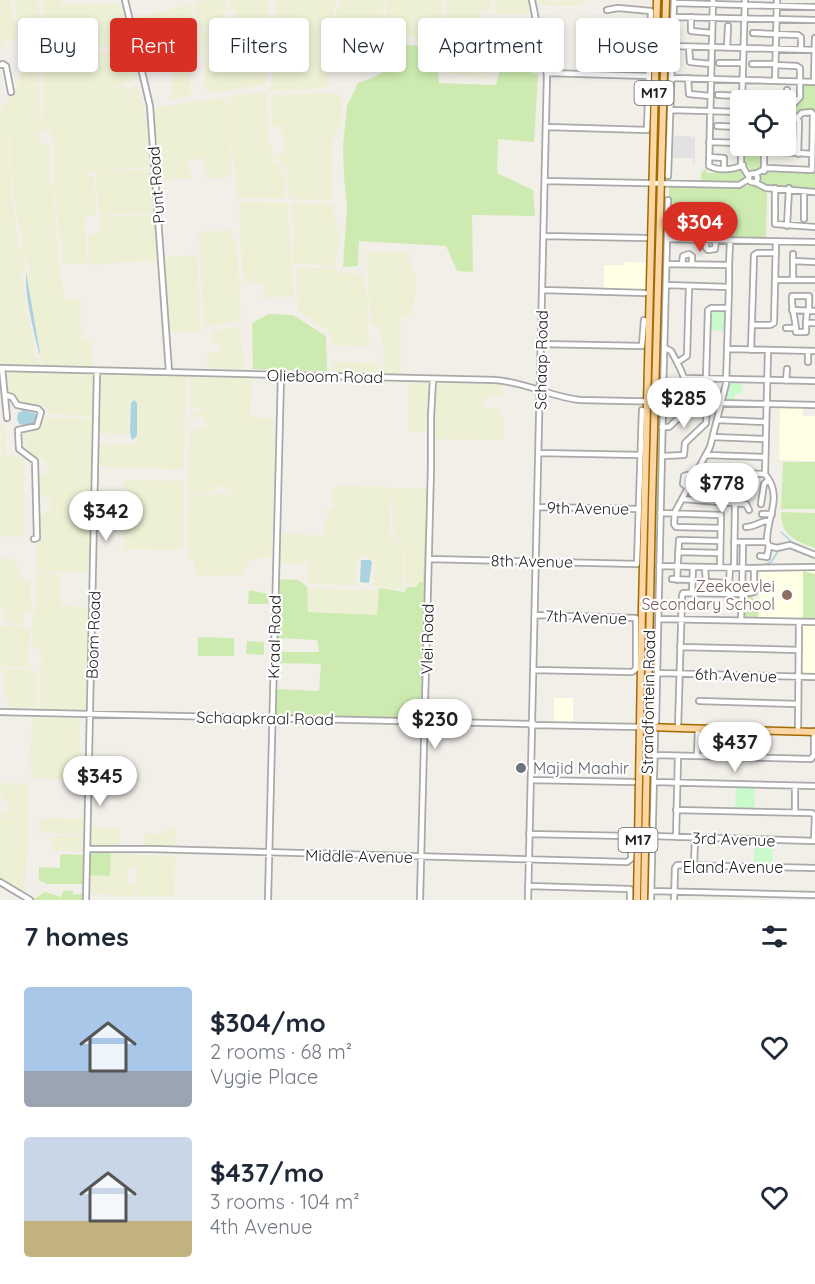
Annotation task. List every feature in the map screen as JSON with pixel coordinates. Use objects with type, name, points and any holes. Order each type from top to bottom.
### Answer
[{"type":"main road","name":"Strandfontein Road","points":[[644,898],[647,401],[657,0]]},
{"type":"main road","name":"Strandfontein Road","points":[[637,900],[656,401],[666,0]]},
{"type":"main road","points":[[644,727],[815,732]]},
{"type":"main road","points":[[645,824],[647,833],[652,836]]},
{"type":"main road","points":[[644,898],[651,891]]},
{"type":"street","name":"Punt Road","points":[[125,0],[150,106],[169,372]]},
{"type":"street","name":"Schaap Road","points":[[528,900],[547,128],[547,73],[532,0]]},
{"type":"street","points":[[815,7],[791,3],[674,2],[674,17],[815,20]]},
{"type":"street","points":[[713,2],[710,167],[736,169],[742,164]]},
{"type":"street","points":[[742,90],[745,2]]},
{"type":"street","points":[[775,81],[777,3]]},
{"type":"street","points":[[547,128],[647,130],[650,10],[618,8],[607,10]]},
{"type":"street","points":[[690,17],[691,31],[712,33]]},
{"type":"street","points":[[727,48],[728,26]]},
{"type":"street","points":[[753,33],[799,35],[801,50]]},
{"type":"street","points":[[672,78],[814,82],[815,38]]},
{"type":"street","points":[[680,46],[815,50]]},
{"type":"street","points":[[689,47],[688,60],[691,63],[711,64]]},
{"type":"street","points":[[719,63],[743,63]]},
{"type":"street","points":[[752,64],[798,66],[800,68],[800,99],[796,102]]},
{"type":"street","points":[[0,65],[6,66],[11,92]]},
{"type":"street","points":[[668,176],[672,72]]},
{"type":"street","points":[[547,73],[649,76]]},
{"type":"street","points":[[688,78],[689,94],[710,96]]},
{"type":"street","points":[[718,95],[730,96]]},
{"type":"street","points":[[671,110],[730,112]]},
{"type":"street","points":[[545,181],[739,185],[764,170],[814,170],[813,114],[803,112],[796,118],[799,122],[798,154]]},
{"type":"street","points":[[717,126],[730,127]]},
{"type":"street","points":[[798,140],[793,141],[783,151],[786,154],[813,154]]},
{"type":"street","points":[[709,142],[730,143]]},
{"type":"street","points":[[742,156],[742,164],[762,187],[815,192]]},
{"type":"street","points":[[764,156],[764,170]]},
{"type":"street","points":[[709,157],[724,158],[724,169]]},
{"type":"street","points":[[772,188],[774,224],[815,227]]},
{"type":"street","points":[[787,226],[789,188]]},
{"type":"street","points":[[804,190],[804,219]]},
{"type":"street","points":[[663,395],[668,200]]},
{"type":"street","points":[[544,236],[645,238]]},
{"type":"street","points":[[667,239],[815,242]]},
{"type":"street","points":[[706,240],[708,250],[715,249],[716,240]]},
{"type":"street","points":[[721,528],[676,526],[674,514],[706,455],[722,403],[726,379],[730,241]]},
{"type":"street","points":[[752,325],[774,323],[776,242]]},
{"type":"street","points":[[751,350],[753,255],[776,253]]},
{"type":"street","points":[[682,264],[683,255],[689,254],[692,256],[692,264]]},
{"type":"street","points":[[793,280],[794,254]]},
{"type":"street","points":[[793,261],[815,262]]},
{"type":"street","points":[[667,264],[729,265]]},
{"type":"street","points":[[776,280],[815,280]]},
{"type":"street","points":[[666,285],[729,287]]},
{"type":"street","points":[[678,362],[687,356],[689,286]]},
{"type":"street","points":[[543,290],[645,293]]},
{"type":"street","points":[[786,328],[796,330],[806,332],[810,311],[809,296],[792,296],[796,330]]},
{"type":"street","points":[[706,378],[708,310],[728,308]]},
{"type":"street","points":[[792,310],[810,311]]},
{"type":"street","points":[[541,344],[642,346],[644,320]]},
{"type":"street","points":[[806,323],[815,323]]},
{"type":"street","points":[[662,427],[669,427],[683,415],[686,378],[671,351],[664,348]]},
{"type":"street","points":[[727,349],[815,351]]},
{"type":"street","points":[[760,556],[767,557],[768,521],[774,508],[772,484],[767,477],[765,466],[768,350]]},
{"type":"street","points":[[808,351],[808,363]]},
{"type":"street","name":"Olieboom Road","points":[[1,368],[504,381],[580,400],[815,405]]},
{"type":"street","points":[[1,368],[7,418]]},
{"type":"street","points":[[786,381],[787,369]]},
{"type":"street","name":"Boom Road","points":[[86,900],[98,370]]},
{"type":"street","name":"Kraal Road","points":[[268,900],[281,375]]},
{"type":"street","name":"Vlei Road","points":[[420,900],[433,378]]},
{"type":"street","points":[[686,378],[815,381]]},
{"type":"street","points":[[4,395],[12,397],[17,405],[38,409],[41,412],[37,426],[19,429],[17,435],[19,450],[35,461],[37,538],[34,539]]},
{"type":"street","points":[[706,402],[706,423]]},
{"type":"street","name":"Strandfontein Road","points":[[656,722],[663,406]]},
{"type":"street","points":[[639,509],[642,410]]},
{"type":"street","points":[[662,456],[684,455],[686,443],[706,423],[766,422]]},
{"type":"street","points":[[713,437],[766,439]]},
{"type":"street","points":[[539,453],[640,455]]},
{"type":"street","points":[[706,455],[765,457]]},
{"type":"street","points":[[765,466],[772,466]]},
{"type":"street","points":[[688,488],[683,484],[684,476],[687,475],[740,474],[767,477]]},
{"type":"street","points":[[740,474],[740,486]]},
{"type":"street","points":[[718,475],[730,492]]},
{"type":"street","points":[[706,500],[718,475]]},
{"type":"street","points":[[761,504],[767,477]]},
{"type":"street","points":[[754,497],[761,498]]},
{"type":"street","points":[[682,500],[747,503],[749,510]]},
{"type":"street","points":[[705,567],[705,581],[729,583],[734,542],[735,504]]},
{"type":"street","name":"9th Avenue","points":[[537,507],[639,509]]},
{"type":"street","name":"8th Avenue","points":[[429,559],[636,564],[638,562],[639,509]]},
{"type":"street","points":[[660,513],[721,515],[720,567]]},
{"type":"street","points":[[762,514],[772,514]]},
{"type":"street","points":[[746,527],[755,527],[768,521]]},
{"type":"street","points":[[692,580],[674,579],[678,566],[679,540],[720,540]]},
{"type":"street","points":[[734,542],[768,544],[777,548],[790,544],[815,555]]},
{"type":"street","points":[[741,621],[743,543]]},
{"type":"street","points":[[678,552],[720,553]]},
{"type":"street","points":[[659,566],[815,567]]},
{"type":"street","points":[[692,592],[693,567]]},
{"type":"street","points":[[678,728],[681,596],[683,593],[692,592],[752,594],[754,592],[754,568]]},
{"type":"street","name":"7th Avenue","points":[[533,670],[634,671],[636,619],[535,615]]},
{"type":"street","points":[[657,619],[815,622]]},
{"type":"street","points":[[798,731],[799,622]]},
{"type":"street","points":[[680,647],[799,650]]},
{"type":"street","name":"6th Avenue","points":[[657,673],[815,677]]},
{"type":"street","points":[[699,701],[798,704]]},
{"type":"street","name":"Schaapkraal Road","points":[[0,712],[644,727]]},
{"type":"street","points":[[697,756],[698,729]]},
{"type":"street","points":[[655,755],[811,759],[814,755],[815,732]]},
{"type":"street","name":"Strandfontein Road","points":[[651,900],[655,733]]},
{"type":"street","points":[[676,837],[678,756]]},
{"type":"street","points":[[531,780],[633,782]]},
{"type":"street","points":[[654,782],[815,786]]},
{"type":"street","points":[[795,786],[795,813]]},
{"type":"street","points":[[676,810],[814,815],[815,841]]},
{"type":"street","name":"Middle Avenue","points":[[87,849],[630,862],[631,837],[529,834]]},
{"type":"street","name":"3rd Avenue","points":[[652,836],[815,841]]},
{"type":"street","points":[[694,865],[695,838]]},
{"type":"street","name":"Eland Avenue","points":[[674,892],[675,867],[679,864],[815,868]]},
{"type":"street","points":[[0,882],[30,900]]},
{"type":"street","points":[[528,886],[630,889],[630,900]]},
{"type":"street","points":[[651,891],[815,895]]},
{"type":"street","points":[[674,892],[674,900]]},
{"type":"street","points":[[721,893],[721,900]]},
{"type":"street","points":[[737,893],[737,900]]},
{"type":"street","points":[[754,894],[754,900]]},
{"type":"shaded area","points":[[0,0],[11,0],[17,40],[10,38],[2,43],[0,54]]},
{"type":"shaded area","points":[[14,0],[38,0],[41,18],[18,18],[18,25]]},
{"type":"shaded area","points":[[42,0],[60,0],[61,5],[119,3],[123,18],[110,18],[110,46],[98,47],[98,18],[44,18]]},
{"type":"shaded area","points":[[204,0],[227,0],[228,11],[223,12],[224,18],[209,18],[209,27],[200,29],[193,3]]},
{"type":"shaded area","points":[[230,0],[269,0],[268,18],[236,18],[235,11],[231,11]]},
{"type":"shaded area","points":[[275,0],[335,0],[334,18],[321,18],[321,72],[329,72],[327,85],[324,88],[278,92],[270,90],[272,72],[309,72],[309,18],[274,18]]},
{"type":"shaded area","points":[[341,0],[385,0],[383,18],[336,18]]},
{"type":"shaded area","points":[[387,0],[443,0],[443,18],[418,18],[418,38],[406,36],[406,18],[385,18]]},
{"type":"shaded area","points":[[446,0],[491,0],[491,12],[480,11],[480,18],[446,18]]},
{"type":"shaded area","points":[[495,0],[530,0],[533,15],[495,13]]},
{"type":"shaded area","points":[[537,0],[583,0],[583,6],[537,5]]},
{"type":"shaded area","points":[[190,4],[194,18],[134,18]]},
{"type":"shaded area","points":[[197,27],[198,30],[201,56],[197,57]]},
{"type":"shaded area","points":[[209,30],[209,72],[266,72],[266,84],[210,94],[206,91],[200,32]]},
{"type":"shaded area","points":[[98,52],[110,52],[110,72],[138,72],[140,78],[133,78],[122,88],[129,90],[133,86],[138,87],[147,127],[150,167],[88,172],[94,177],[96,216],[87,216],[85,221],[87,264],[63,264],[54,185],[55,144],[50,131],[44,131],[42,72],[98,72]]},
{"type":"shaded area","points":[[21,72],[39,72],[42,132],[23,133],[38,133],[39,142],[51,148],[51,175],[64,300],[80,298],[82,339],[90,340],[93,367],[44,366],[26,272],[29,271],[28,262],[22,248],[12,183],[10,134],[8,134],[10,184],[19,248],[24,256],[26,268],[21,273],[35,354],[41,365],[40,368],[0,366],[0,111],[8,102],[8,98],[13,94]]},
{"type":"shaded area","points":[[172,72],[189,72],[191,96],[170,99],[171,90],[174,88]]},
{"type":"shaded area","points":[[444,72],[489,72],[488,79]]},
{"type":"shaded area","points":[[267,93],[269,140],[274,163],[280,166],[285,173],[286,198],[238,198],[231,138],[230,98],[236,95]]},
{"type":"shaded area","points":[[341,94],[341,124],[332,143],[333,196],[331,200],[290,199],[286,168],[276,159],[276,155],[282,155],[284,149],[282,131],[279,126],[271,127],[271,95]]},
{"type":"shaded area","points":[[228,97],[232,176],[208,179],[201,158],[187,160],[192,178],[161,181],[153,108]]},
{"type":"shaded area","points":[[675,136],[692,138],[694,136],[695,163],[693,163],[693,158],[673,158],[673,138]]},
{"type":"shaded area","points":[[152,169],[155,213],[99,215],[96,172]]},
{"type":"shaded area","points":[[242,202],[288,203],[294,296],[264,298],[261,284],[243,281],[239,206]]},
{"type":"shaded area","points":[[291,203],[332,204],[340,240],[334,266],[294,264]]},
{"type":"shaded area","points":[[156,215],[159,260],[89,265],[88,235],[100,233],[100,217]]},
{"type":"shaded area","points":[[231,230],[237,245],[241,321],[204,327],[198,232]]},
{"type":"shaded area","points":[[366,251],[407,252],[416,278],[411,316],[401,316],[401,374],[384,374],[382,337],[378,327],[371,324]]},
{"type":"shaded area","points":[[197,255],[201,330],[169,332],[165,257]]},
{"type":"shaded area","points":[[624,262],[647,263],[646,290],[604,289],[604,265],[624,265]]},
{"type":"shaded area","points":[[296,268],[336,268],[339,273],[363,274],[368,301],[367,330],[370,346],[331,345],[331,333],[298,311]]},
{"type":"shaded area","points":[[240,327],[244,369],[208,368],[206,354],[220,352],[219,344],[213,342],[212,331]]},
{"type":"shaded area","points":[[333,362],[380,363],[380,375],[333,374]]},
{"type":"shaded area","points":[[3,371],[95,374],[95,416],[48,414],[47,407],[17,404],[6,395]]},
{"type":"shaded area","points":[[99,374],[186,376],[184,470],[97,466],[98,443],[137,444],[137,403],[134,400],[131,403],[129,435],[98,433]]},
{"type":"shaded area","points":[[191,375],[251,378],[250,417],[273,418],[275,464],[271,558],[251,558],[243,575],[195,576],[194,560],[188,558],[188,495],[231,494],[230,486],[216,486],[215,492],[188,493],[189,430],[206,426],[204,417],[189,418],[189,415],[199,413],[200,409],[188,407]]},
{"type":"shaded area","points":[[408,382],[430,384],[428,432],[409,431]]},
{"type":"shaded area","points":[[434,383],[502,384],[502,396],[484,398],[483,404],[484,408],[498,408],[504,422],[503,440],[433,439]]},
{"type":"shaded area","points":[[780,406],[803,407],[803,416],[815,416],[815,461],[779,460]]},
{"type":"shaded area","points":[[40,417],[95,419],[92,572],[37,572],[38,516],[50,510],[50,498],[38,495],[36,476],[43,476],[48,470],[45,460],[32,456],[20,430],[35,428]]},
{"type":"shaded area","points":[[1,422],[5,429],[6,456],[24,458],[25,537],[0,536]]},
{"type":"shaded area","points":[[123,480],[184,481],[183,550],[124,549],[123,500],[124,497],[127,503],[130,497],[128,490],[123,487]]},
{"type":"shaded area","points":[[337,486],[391,487],[390,533],[397,539],[404,553],[403,590],[373,586],[375,562],[370,557],[357,559],[355,586],[308,584],[308,562],[279,563],[280,534],[307,534],[318,537],[322,535],[327,520],[327,510],[333,508],[332,490],[336,490]]},
{"type":"shaded area","points":[[393,488],[427,488],[424,578],[423,583],[416,587],[407,587],[406,553],[401,547],[398,536],[393,532]]},
{"type":"shaded area","points":[[0,558],[16,560],[24,581],[30,581],[31,613],[22,615],[23,623],[7,623],[5,613],[0,608]]},
{"type":"shaded area","name":"Zeekoevlei Secondary School","points":[[760,569],[815,571],[815,620],[759,619]]},
{"type":"shaded area","points":[[37,574],[61,574],[61,606],[88,607],[86,711],[39,709],[39,666],[42,654],[33,645]]},
{"type":"shaded area","points":[[307,588],[379,590],[377,615],[307,612]]},
{"type":"shaded area","points":[[9,625],[30,629],[30,668],[0,667],[0,626]]},
{"type":"shaded area","points":[[801,625],[815,625],[815,675],[800,675]]},
{"type":"shaded area","points":[[2,669],[36,671],[36,710],[11,709],[6,695]]},
{"type":"shaded area","points":[[554,698],[573,698],[573,722],[554,721]]},
{"type":"shaded area","points":[[33,717],[80,719],[79,746],[84,762],[83,780],[31,778],[30,748]]},
{"type":"shaded area","points":[[0,783],[29,784],[28,817],[1,816],[1,810],[8,810],[10,805],[9,802],[2,800]]},
{"type":"shaded area","points":[[0,817],[28,818],[25,895],[0,880]]},
{"type":"shaded area","points":[[40,818],[85,819],[85,834],[39,833]]},
{"type":"shaded area","points":[[92,827],[120,828],[119,847],[91,846]]},
{"type":"shaded area","points":[[165,829],[176,829],[174,848],[144,846],[146,833],[164,835]]},
{"type":"shaded area","points":[[51,836],[84,836],[84,852],[51,850]]},
{"type":"shaded area","points":[[111,853],[135,854],[135,866],[127,871],[128,881],[136,885],[134,896],[88,894],[88,875],[110,875]]},
{"type":"shaded area","points":[[137,855],[175,856],[174,896],[137,896]]},
{"type":"green space","points":[[659,0],[662,0],[663,18],[659,18]]},
{"type":"green space","points":[[670,0],[672,0],[672,18],[670,18]]},
{"type":"green space","points":[[406,45],[418,46],[418,72],[438,72],[439,83],[496,85],[499,72],[538,74],[534,142],[498,139],[497,173],[533,190],[535,216],[472,215],[473,272],[457,271],[446,246],[359,241],[358,266],[343,267],[347,207],[343,145],[347,106],[358,83],[379,74],[406,72]]},
{"type":"green space","points":[[657,72],[663,72],[658,176],[655,177]]},
{"type":"green space","points":[[668,72],[670,72],[668,163],[666,162]]},
{"type":"green space","points":[[804,82],[815,83],[815,114],[802,110],[796,116],[796,104],[801,99]]},
{"type":"green space","points":[[743,156],[763,156],[762,168],[753,171],[744,161]]},
{"type":"green space","points":[[706,168],[707,173],[714,173],[714,170],[736,171],[740,168],[747,177],[738,184],[704,182],[701,179],[701,173]]},
{"type":"green space","points":[[769,171],[815,173],[815,190],[767,185],[761,182],[760,177]]},
{"type":"green space","points":[[753,184],[766,189],[767,192],[766,239],[672,237],[669,235],[669,187],[741,188]]},
{"type":"green space","points":[[655,191],[658,191],[653,394],[649,395]]},
{"type":"green space","points":[[663,232],[666,232],[662,397],[660,394]]},
{"type":"green space","points":[[710,311],[727,311],[726,331],[710,330]]},
{"type":"green space","points":[[269,314],[293,315],[326,336],[327,371],[253,369],[252,323]]},
{"type":"green space","points":[[729,380],[742,381],[741,393],[735,394],[735,401],[727,401],[725,398]]},
{"type":"green space","points":[[649,408],[652,408],[647,682],[643,720],[643,610]]},
{"type":"green space","points":[[659,409],[662,411],[659,412],[661,419],[655,635],[652,653],[658,418]]},
{"type":"green space","points":[[783,462],[815,462],[815,509],[781,509]]},
{"type":"green space","points":[[427,488],[429,489],[422,719],[276,717],[273,715],[274,689],[319,691],[321,664],[275,663],[276,652],[319,652],[317,640],[275,638],[277,579],[298,580],[307,586],[308,612],[377,615],[379,588],[404,592],[407,587],[416,587],[423,582]]},
{"type":"green space","points":[[781,512],[815,513],[815,548],[796,540],[786,532],[781,520]]},
{"type":"green space","points":[[803,571],[815,574],[815,619],[803,619]]},
{"type":"green space","points":[[249,590],[269,594],[268,604],[248,604]]},
{"type":"green space","points":[[745,595],[752,595],[753,599],[758,600],[758,619],[742,617]]},
{"type":"green space","points":[[198,637],[234,638],[234,656],[198,656]]},
{"type":"green space","points":[[247,641],[264,642],[264,655],[246,654]]},
{"type":"green space","points":[[736,787],[755,787],[754,809],[735,809]]},
{"type":"green space","points":[[754,842],[773,843],[772,866],[754,864]]},
{"type":"green space","points":[[89,853],[111,853],[110,876],[88,875]]},
{"type":"green space","points":[[62,854],[83,855],[83,884],[47,884],[39,880],[39,867],[60,868]]},
{"type":"green space","points":[[64,890],[73,891],[73,895],[84,893],[84,900],[32,900],[45,892],[61,897]]},
{"type":"water","points":[[26,272],[40,353],[28,303]]},
{"type":"water","points":[[134,400],[137,403],[137,436],[132,440],[131,403]]},
{"type":"water","points":[[23,410],[37,414],[35,427],[19,424],[18,413]]},
{"type":"water","points":[[361,560],[372,562],[369,583],[360,582]]},
{"type":"waterway","points":[[781,532],[793,543],[815,552]]},
{"type":"waterway","points":[[763,565],[771,562],[779,550]]},
{"type":"place","name":"Zeekoevlei Secondary School","points":[[787,595]]},
{"type":"place","name":"Majid Maahir","points":[[521,768]]}]
